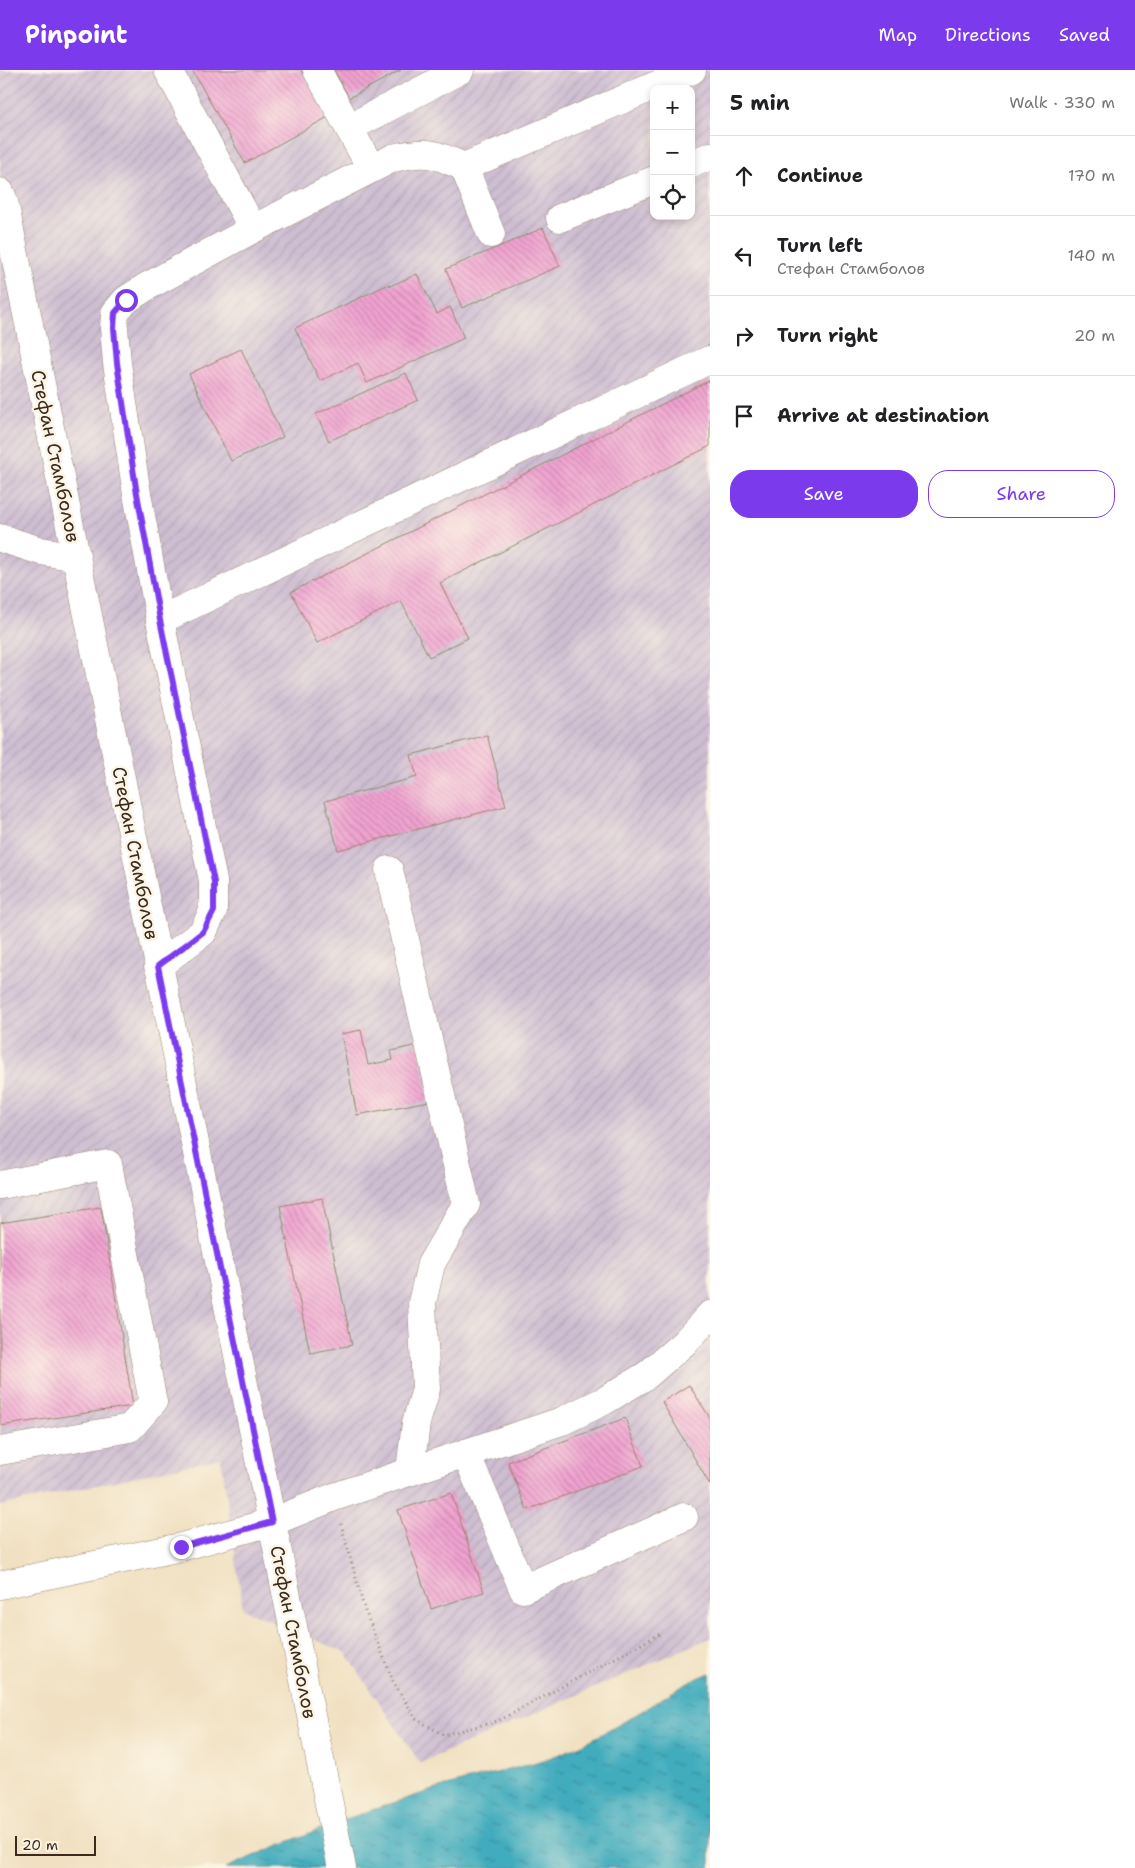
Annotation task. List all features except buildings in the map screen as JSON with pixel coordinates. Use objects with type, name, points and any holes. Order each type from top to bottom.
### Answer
[{"type":"street","points":[[168,70],[253,229]]},
{"type":"street","points":[[317,70],[371,168]]},
{"type":"street","points":[[349,128],[460,70]]},
{"type":"street","points":[[464,167],[692,70]]},
{"type":"street","points":[[158,966],[203,932],[214,911],[214,882],[160,620],[136,488],[117,363],[114,328],[115,313],[126,300],[146,287],[253,229],[371,168],[393,158],[415,153],[436,154],[464,167],[491,234]]},
{"type":"street","points":[[695,162],[710,156]]},
{"type":"street","points":[[560,218],[650,182]]},
{"type":"street","name":"Стефан Стамболов","points":[[0,192],[4,201],[342,1868]]},
{"type":"street","points":[[160,620],[709,360]]},
{"type":"street","points":[[0,538],[41,551],[76,557]]},
{"type":"street","points":[[389,870],[466,1204],[431,1264],[422,1303],[426,1389],[416,1423],[410,1470]]},
{"type":"street","points":[[0,1185],[108,1164],[153,1402],[130,1428],[0,1451]]},
{"type":"street","points":[[0,1586],[181,1547],[272,1522],[334,1497],[410,1470],[562,1421],[604,1402],[647,1375],[685,1342],[710,1315]]},
{"type":"street","points":[[466,1453],[523,1590],[684,1517]]},
{"type":"path","points":[[334,1497],[364,1608],[393,1680],[416,1720],[444,1735],[498,1721],[660,1634]]},
{"type":"shaded area","points":[[0,70],[710,70],[710,1638],[420,1763],[346,1653],[243,1609],[221,1458],[0,1506]]},
{"type":"water","points":[[710,1673],[710,1868],[226,1868],[363,1813],[447,1786],[560,1754],[606,1732],[679,1688]]},
{"type":"route","points":[[126,300],[115,313],[114,328],[117,363],[136,488],[160,620],[214,882],[214,911],[203,932],[158,966],[272,1522],[181,1547]]}]
